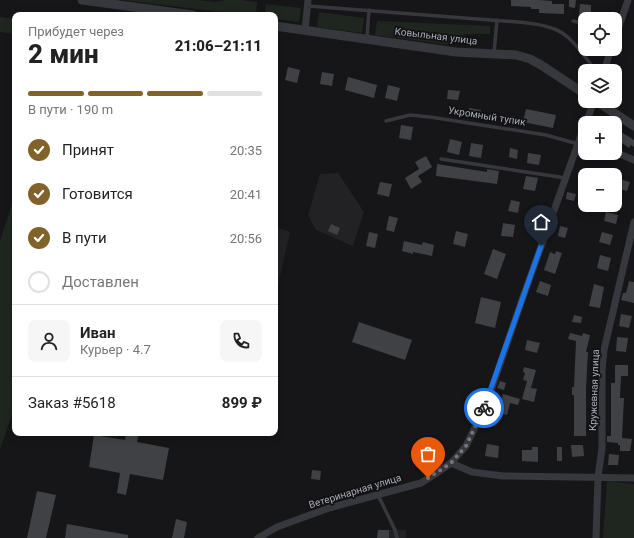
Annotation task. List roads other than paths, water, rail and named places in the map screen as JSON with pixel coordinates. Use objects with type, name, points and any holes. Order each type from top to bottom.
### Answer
[{"type":"street","points":[[82,0],[171,12]]},
{"type":"street","points":[[622,18],[628,0]]},
{"type":"street","points":[[305,30],[308,3]]},
{"type":"street","name":"Ковыльная улица","points":[[278,26],[456,52],[516,55],[530,59],[578,90]]},
{"type":"street","points":[[606,108],[634,126]]},
{"type":"street","name":"Ветеринарная улица","points":[[258,538],[277,527],[329,508],[421,483],[451,463],[466,446],[487,402],[566,178],[578,152]]},
{"type":"street","points":[[622,155],[634,160]]},
{"type":"street","name":"Кружевная улица","points":[[596,538],[598,477],[602,448],[602,370],[604,350],[634,222]]},
{"type":"street","points":[[451,463],[472,472],[503,476],[634,478]]},
{"type":"lane","points":[[308,3],[369,10],[532,23],[558,29],[573,41],[591,64]]},
{"type":"lane","points":[[367,38],[369,10]]},
{"type":"lane","points":[[494,53],[497,20]]},
{"type":"lane","points":[[573,21],[578,22]]},
{"type":"lane","name":"Укромный тупик","points":[[386,121],[410,115],[430,117],[546,135],[578,143]]},
{"type":"lane","points":[[442,159],[566,178]]},
{"type":"lane","points":[[378,494],[395,530],[397,538]]}]
